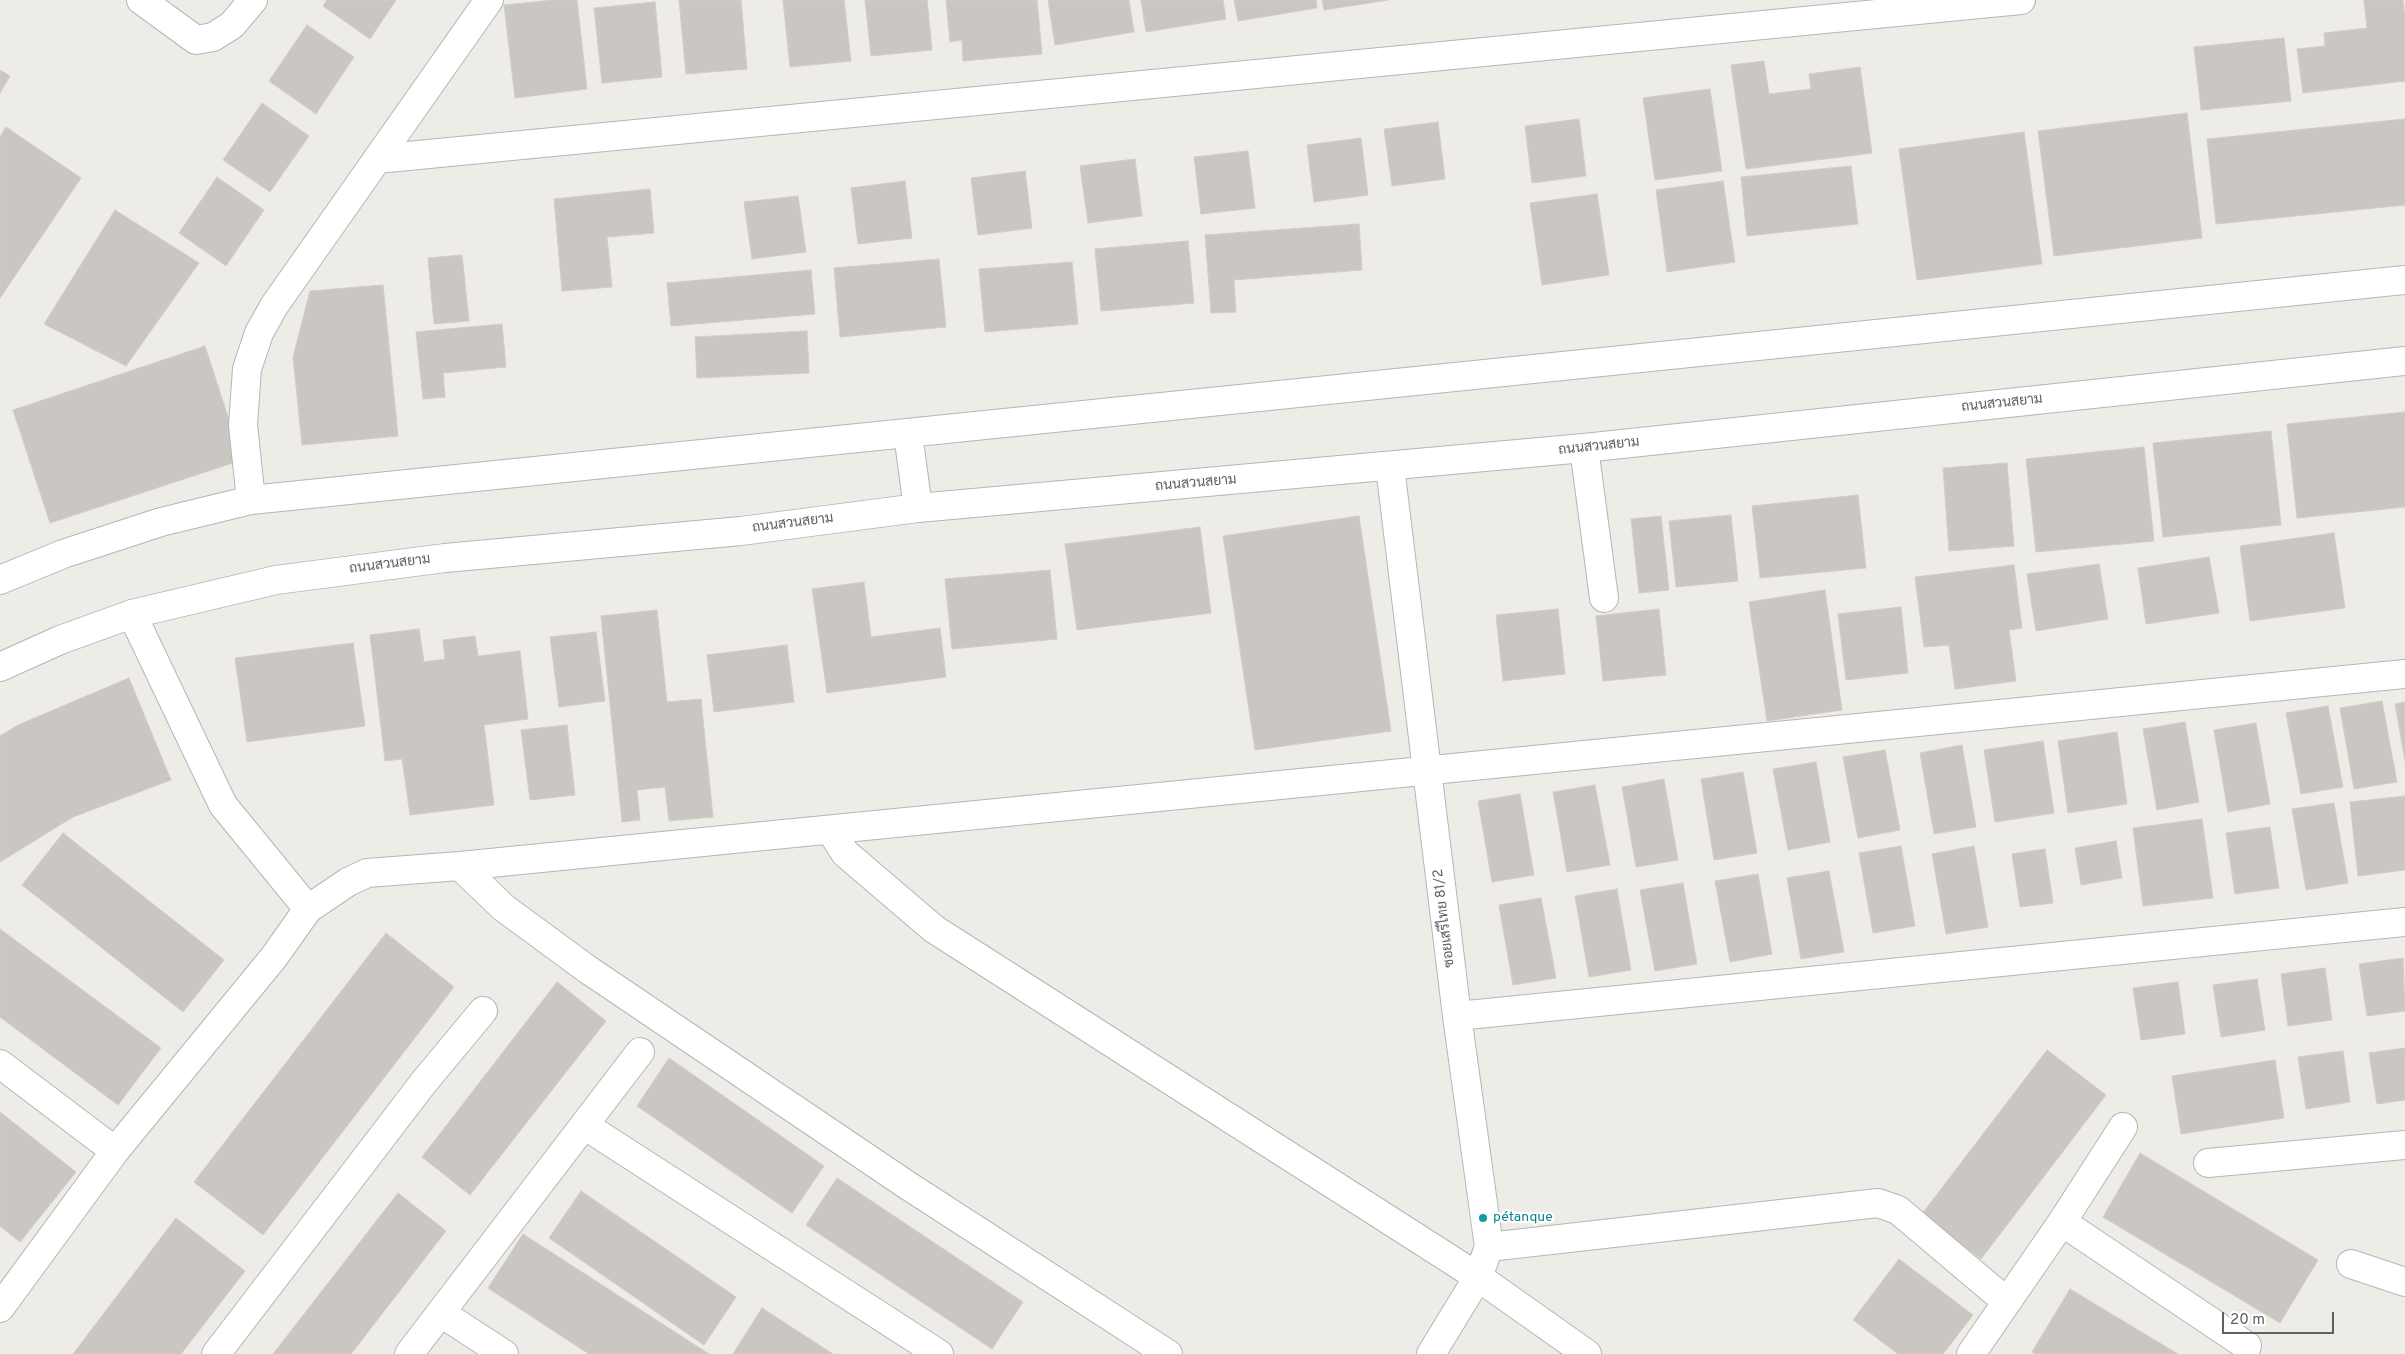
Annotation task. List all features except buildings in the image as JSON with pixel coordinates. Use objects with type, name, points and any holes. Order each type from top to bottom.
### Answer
[{"type":"street","points":[[141,0],[196,40],[214,37],[232,25],[254,0]]},
{"type":"street","points":[[251,500],[243,425],[247,368],[258,333],[274,306],[488,0]]},
{"type":"street","points":[[377,159],[1798,11],[2021,0]]},
{"type":"street","points":[[0,580],[63,554],[161,522],[251,500],[2405,280]]},
{"type":"street","name":"ถนนสวนสยาม","points":[[0,667],[60,640],[132,614],[276,580],[445,558],[741,531],[918,508],[1390,467],[1584,448],[2405,362]]},
{"type":"street","points":[[908,434],[918,508]]},
{"type":"street","points":[[1584,448],[1604,598]]},
{"type":"street","name":"ซอยเสรีไทย 81/2","points":[[1390,467],[1457,1016],[1489,1247],[1478,1277],[1431,1354]]},
{"type":"street","points":[[132,614],[224,806],[308,909]]},
{"type":"street","points":[[0,1308],[115,1151],[274,957],[308,909],[348,882],[367,873],[831,831],[2405,674]]},
{"type":"street","points":[[831,831],[845,853],[934,929],[1478,1277],[1587,1354]]},
{"type":"street","points":[[460,866],[504,908],[587,969],[907,1185],[1168,1354]]},
{"type":"street","points":[[1457,1016],[2405,922]]},
{"type":"street","points":[[216,1354],[424,1082],[482,1011]]},
{"type":"street","points":[[409,1354],[640,1052]]},
{"type":"street","points":[[0,1064],[115,1151]]},
{"type":"street","points":[[584,1125],[939,1354]]},
{"type":"street","points":[[1971,1354],[2062,1222],[2123,1127]]},
{"type":"street","points":[[2208,1163],[2405,1145]]},
{"type":"street","points":[[1489,1247],[1878,1203],[1898,1210],[2007,1302]]},
{"type":"street","points":[[2062,1222],[2247,1346]]},
{"type":"street","points":[[2351,1264],[2405,1282]]},
{"type":"street","points":[[441,1313],[504,1354]]},
{"type":"place","name":"pétanque","points":[[1483,1218]]}]
